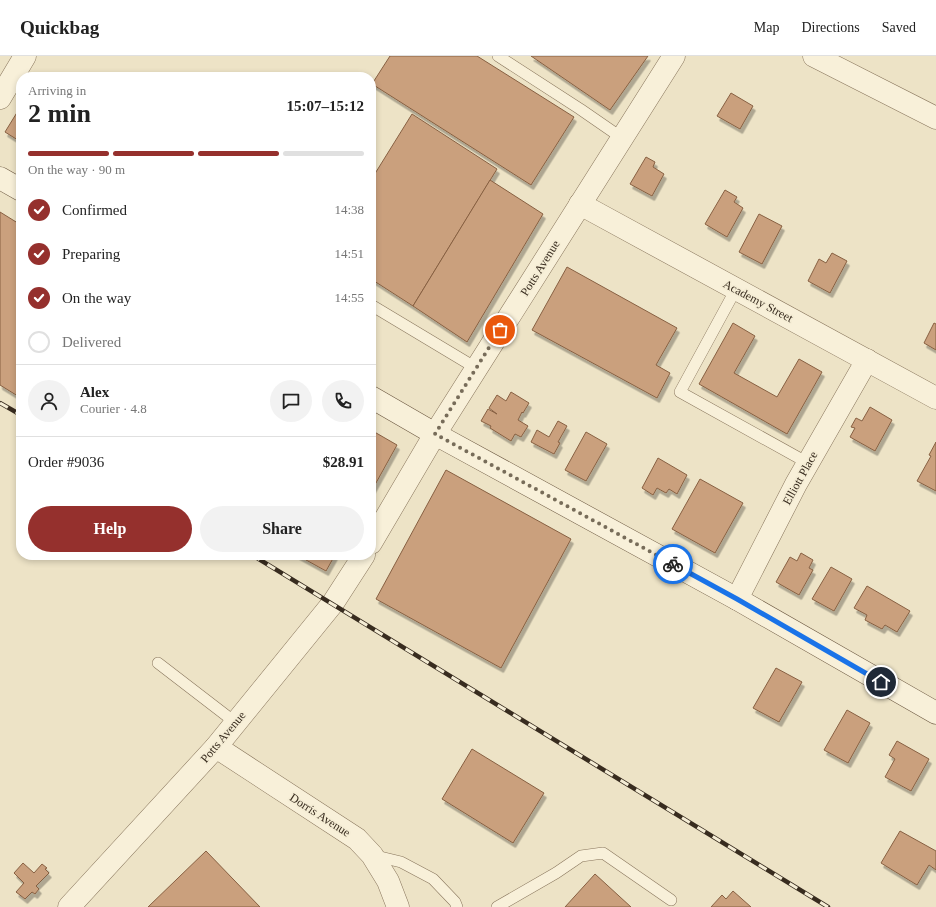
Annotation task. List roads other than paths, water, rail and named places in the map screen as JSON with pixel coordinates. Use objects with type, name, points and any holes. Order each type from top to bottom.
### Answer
[{"type":"street","points":[[0,98],[25,56]]},
{"type":"street","name":"Potts Avenue","points":[[376,534],[476,368],[674,56]]},
{"type":"street","points":[[814,56],[936,118]]},
{"type":"street","points":[[0,178],[16,187]]},
{"type":"street","name":"Academy Street","points":[[580,204],[936,398]]},
{"type":"street","name":"Elliott Place","points":[[737,599],[808,463],[867,360]]},
{"type":"street","points":[[376,400],[435,434],[737,599],[936,713]]},
{"type":"street","name":"Potts Avenue","points":[[69,907],[216,747],[333,603],[361,560]]},
{"type":"street","name":"Dorris Avenue","points":[[216,747],[357,839],[372,855],[388,880],[398,907]]},
{"type":"lane","points":[[498,56],[622,138]]},
{"type":"lane","points":[[736,289],[680,392],[808,463]]},
{"type":"lane","points":[[376,308],[476,368]]},
{"type":"lane","points":[[158,663],[236,723]]},
{"type":"lane","points":[[501,906],[581,856],[603,853],[671,900]]},
{"type":"lane","points":[[372,855],[401,862],[433,879],[455,902],[457,907]]},
{"type":"railway","points":[[0,403],[16,412]]},
{"type":"railway","points":[[260,560],[828,907]]}]
